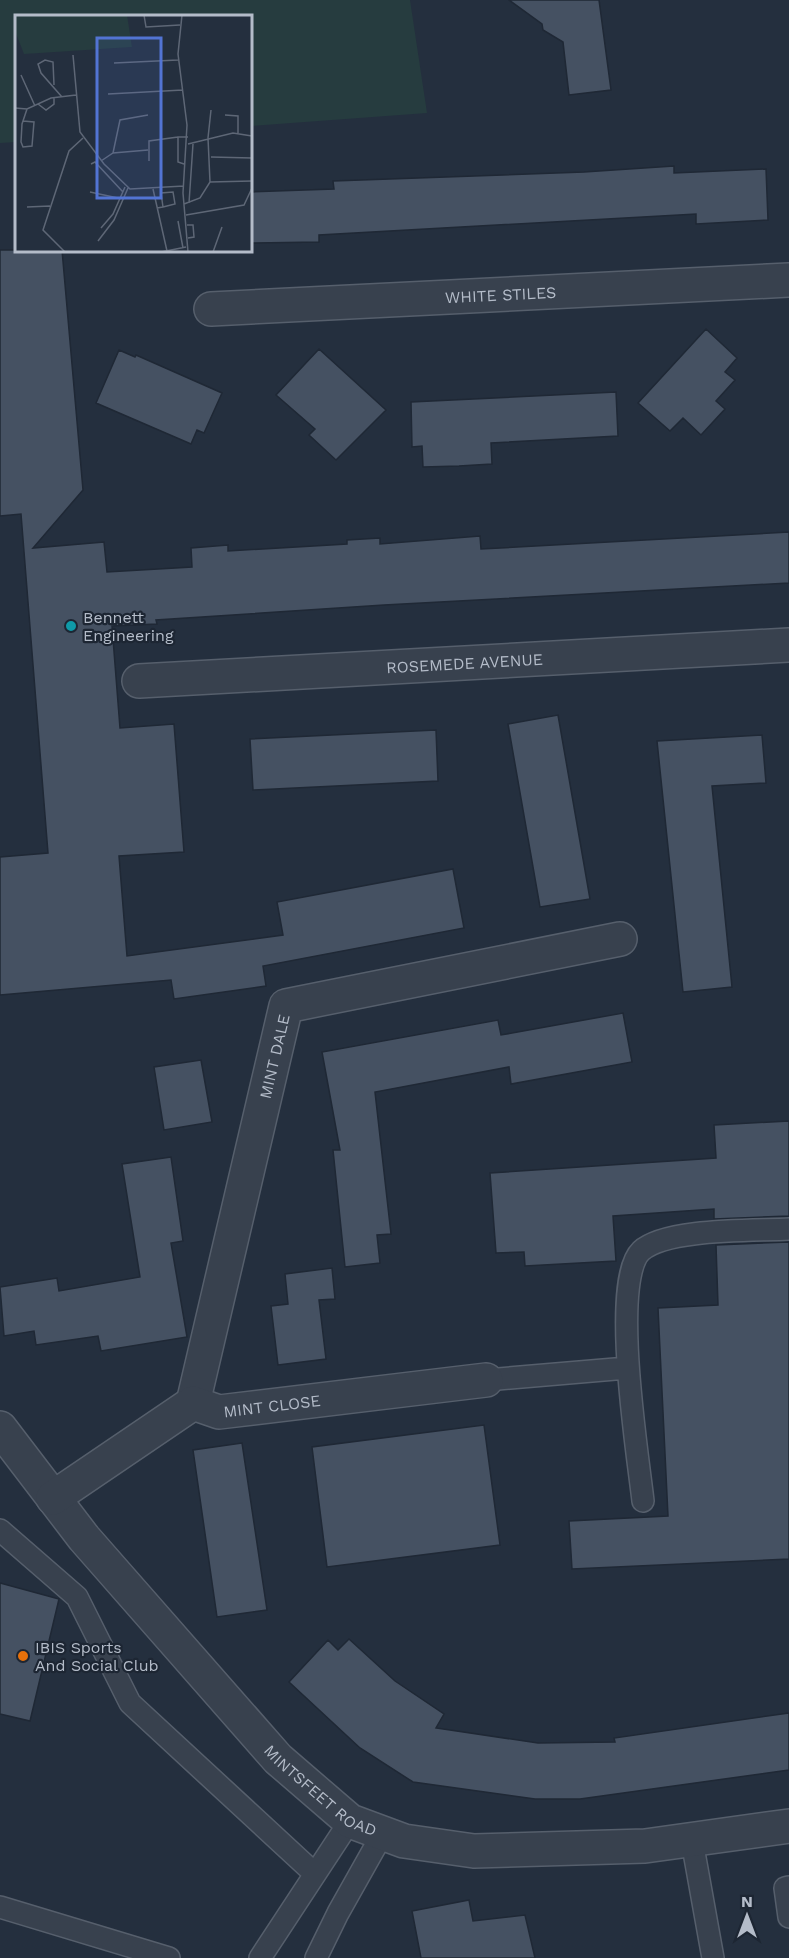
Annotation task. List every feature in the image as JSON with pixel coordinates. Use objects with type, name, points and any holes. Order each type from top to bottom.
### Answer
[{"type":"street","name":"WHITE STILES","points":[[211,309],[789,280]]},
{"type":"street","name":"ROSEMEDE AVENUE","points":[[139,681],[789,645]]},
{"type":"street","name":"MINT DALE","points":[[193,1403],[286,1006],[620,939]]},
{"type":"street","name":"MINT CLOSE","points":[[193,1403],[219,1413],[486,1380]]},
{"type":"street","points":[[52,1498],[193,1403]]},
{"type":"street","name":"MINTSFEET ROAD","points":[[0,1428],[92,1547],[278,1759],[350,1821],[404,1841],[474,1851],[645,1846],[789,1826]]},
{"type":"lane","points":[[643,1501],[627,1368],[629,1275],[641,1252],[674,1235],[789,1229]]},
{"type":"lane","points":[[486,1380],[627,1368]]},
{"type":"lane","points":[[0,1530],[77,1597],[130,1703],[315,1874]]},
{"type":"lane","points":[[259,1958],[350,1821]]},
{"type":"lane","points":[[316,1958],[338,1913],[383,1833]]},
{"type":"lane","points":[[692,1841],[712,1958]]},
{"type":"lane","points":[[789,1887],[784,1888],[789,1917]]},
{"type":"lane","points":[[0,1907],[169,1958]]},
{"type":"green space","points":[[0,0],[410,0],[427,113],[252,126],[252,15],[15,15],[15,142],[0,143]]},
{"type":"building","points":[[509,0],[599,0],[611,90],[569,95],[563,42],[543,30],[542,24]]},
{"type":"building","points":[[674,166],[674,173],[766,169],[768,220],[696,224],[696,214],[319,235],[319,242],[252,243],[252,192],[334,189],[333,181],[584,172]]},
{"type":"building","points":[[0,250],[62,252],[83,490],[33,548],[104,542],[107,572],[192,567],[191,548],[228,545],[228,551],[347,544],[347,540],[380,538],[380,544],[480,536],[481,549],[789,532],[789,583],[384,605],[156,620],[157,624],[112,626],[120,728],[174,724],[184,852],[119,856],[127,956],[283,935],[277,902],[453,869],[464,928],[263,966],[266,986],[174,999],[171,980],[0,995],[0,857],[48,853],[21,514],[0,516]]},
{"type":"building","points":[[706,329],[737,358],[725,372],[735,380],[716,401],[725,409],[701,435],[683,418],[670,431],[638,403]]},
{"type":"building","points":[[319,349],[386,410],[336,460],[309,435],[315,429],[276,395]]},
{"type":"building","points":[[119,350],[135,357],[136,355],[222,393],[204,433],[197,430],[191,444],[96,403]]},
{"type":"building","points":[[616,392],[618,436],[491,443],[492,464],[459,466],[423,467],[422,446],[412,447],[411,402]]},
{"type":"building","points":[[558,715],[590,899],[540,907],[508,724]]},
{"type":"building","points":[[436,730],[438,781],[253,790],[250,739]]},
{"type":"building","points":[[762,735],[766,783],[712,786],[732,987],[683,992],[657,741]]},
{"type":"building","points":[[623,1013],[632,1062],[511,1084],[509,1067],[375,1092],[391,1234],[377,1235],[380,1263],[345,1267],[333,1150],[340,1150],[322,1052],[498,1020],[501,1035]]},
{"type":"building","points":[[201,1060],[212,1122],[164,1130],[154,1067]]},
{"type":"building","points":[[789,1121],[789,1216],[714,1219],[714,1209],[613,1216],[616,1261],[525,1266],[524,1252],[496,1253],[490,1173],[716,1158],[714,1125]]},
{"type":"building","points":[[171,1157],[183,1241],[171,1243],[187,1337],[101,1351],[98,1336],[36,1345],[34,1331],[4,1336],[0,1287],[57,1278],[59,1291],[140,1277],[122,1164]]},
{"type":"building","points":[[789,1242],[789,1559],[572,1569],[569,1521],[668,1516],[658,1308],[718,1305],[716,1245]]},
{"type":"building","points":[[332,1268],[335,1299],[319,1300],[326,1359],[278,1365],[271,1306],[288,1304],[285,1274]]},
{"type":"building","points":[[484,1425],[500,1545],[327,1567],[312,1447]]},
{"type":"building","points":[[242,1443],[267,1610],[217,1617],[193,1450]]},
{"type":"building","name":"IBIS Sports And Social Club","points":[[0,1583],[59,1599],[30,1721],[0,1714]]},
{"type":"building","points":[[349,1639],[395,1681],[444,1714],[436,1728],[538,1743],[615,1742],[614,1738],[789,1713],[789,1770],[580,1799],[535,1799],[413,1782],[360,1748],[289,1682],[328,1640],[338,1650]]},
{"type":"building","points":[[469,1900],[473,1921],[525,1915],[535,1958],[421,1958],[412,1911]]},
{"type":"place","name":"Bennett Engineering","points":[[71,626]]},
{"type":"place","name":"IBIS Sports And Social Club","points":[[23,1656]]}]
